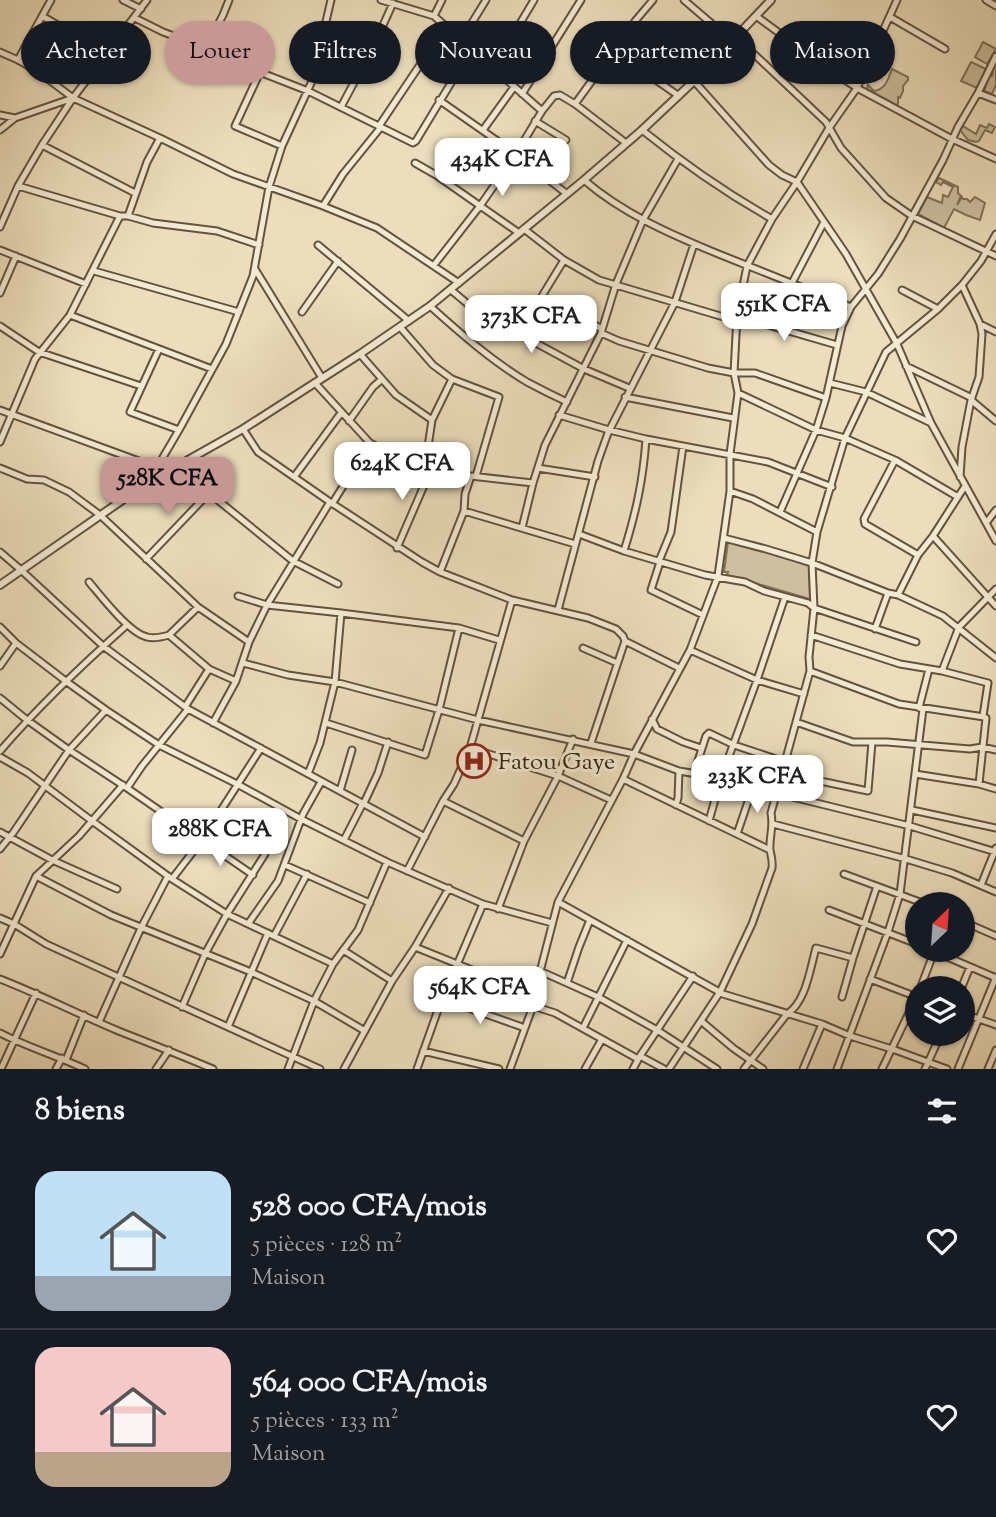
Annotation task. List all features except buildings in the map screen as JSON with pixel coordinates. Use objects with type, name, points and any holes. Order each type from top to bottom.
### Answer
[{"type":"street","points":[[18,60],[51,0]]},
{"type":"street","points":[[123,0],[141,9]]},
{"type":"street","points":[[133,21],[147,0]]},
{"type":"street","points":[[220,21],[229,0]]},
{"type":"street","points":[[147,484],[226,344],[239,312],[255,269],[269,187],[282,146],[318,68],[331,0]]},
{"type":"street","points":[[381,0],[434,16],[440,21]]},
{"type":"street","points":[[434,16],[442,0]]},
{"type":"street","points":[[473,21],[486,0]]},
{"type":"street","points":[[522,21],[534,0]]},
{"type":"street","points":[[522,94],[581,0]]},
{"type":"street","points":[[635,21],[653,0]]},
{"type":"street","points":[[684,0],[711,21]]},
{"type":"street","points":[[751,21],[771,0]]},
{"type":"street","points":[[510,1069],[533,1006],[558,902],[690,650],[719,576],[730,491],[730,454],[737,393],[734,373],[737,319],[747,265],[772,219],[857,88],[897,0]]},
{"type":"street","points":[[986,0],[996,6]]},
{"type":"street","points":[[341,107],[375,43],[392,2]]},
{"type":"street","points":[[42,16],[51,21]]},
{"type":"street","points":[[756,16],[857,88],[952,139],[996,159]]},
{"type":"street","points":[[890,17],[945,49]]},
{"type":"street","points":[[135,18],[165,33]]},
{"type":"street","points":[[0,52],[18,60],[74,98],[233,174],[377,228],[459,283]]},
{"type":"street","points":[[780,512],[816,430],[830,383],[842,326],[851,307],[878,274],[900,239],[996,56]]},
{"type":"street","points":[[756,59],[827,122],[841,148],[886,198],[912,216],[996,256]]},
{"type":"street","points":[[323,206],[415,73]]},
{"type":"street","points":[[275,78],[309,91],[413,143],[450,84]]},
{"type":"street","points":[[0,227],[18,186],[42,145],[85,84]]},
{"type":"street","points":[[254,84],[235,126],[282,146]]},
{"type":"street","points":[[511,84],[542,111]]},
{"type":"street","points":[[575,104],[590,84]]},
{"type":"street","points":[[662,84],[679,96]]},
{"type":"street","points":[[0,585],[147,484],[243,429],[430,306],[584,180],[691,84]]},
{"type":"street","points":[[697,84],[769,165],[797,182],[846,254],[897,344],[931,423],[996,541]]},
{"type":"street","points":[[483,130],[514,87]]},
{"type":"street","points":[[978,93],[996,100]]},
{"type":"street","points":[[434,265],[480,206],[554,96],[559,95],[575,104],[626,144]]},
{"type":"street","points":[[0,130],[15,118],[74,98]]},
{"type":"street","points":[[439,100],[567,194]]},
{"type":"street","points":[[0,114],[15,118]]},
{"type":"street","points":[[535,121],[566,140]]},
{"type":"street","points":[[642,130],[678,159],[738,200],[772,219]]},
{"type":"street","points":[[128,216],[147,162],[160,138]]},
{"type":"street","points":[[42,145],[135,193]]},
{"type":"street","points":[[522,528],[545,445],[602,331],[616,284],[643,220],[678,159]]},
{"type":"street","points":[[415,163],[599,280],[837,345]]},
{"type":"street","points":[[584,180],[617,205],[643,220],[851,307]]},
{"type":"street","points":[[18,186],[120,216],[217,231],[260,245]]},
{"type":"street","points":[[0,442],[39,352],[70,314],[120,216]]},
{"type":"street","points":[[792,283],[824,222]]},
{"type":"street","points":[[533,1006],[555,1013],[666,1069],[684,1048],[720,992],[752,924],[772,868],[771,813],[810,671],[808,666],[814,608],[812,563],[817,531],[845,438],[886,352],[938,309],[962,285],[981,261],[996,234]]},
{"type":"street","points":[[558,610],[609,430],[675,302],[694,243]]},
{"type":"street","points":[[318,244],[409,321]]},
{"type":"street","points":[[0,250],[86,284]]},
{"type":"street","points":[[0,293],[16,256]]},
{"type":"street","points":[[564,260],[542,296],[619,341],[708,368],[734,373],[755,373],[826,398]]},
{"type":"street","points":[[302,312],[338,261]]},
{"type":"street","points":[[255,269],[322,379]]},
{"type":"street","points":[[94,271],[239,312]]},
{"type":"street","points":[[960,477],[962,447],[979,377],[982,334],[981,324],[962,285]]},
{"type":"street","points":[[451,290],[475,310],[584,369],[629,388]]},
{"type":"street","points":[[902,290],[938,309]]},
{"type":"street","points":[[430,306],[493,358],[526,381],[567,402]]},
{"type":"street","points":[[70,314],[212,369]]},
{"type":"street","points":[[981,324],[996,332]]},
{"type":"street","points":[[0,326],[39,352],[141,386]]},
{"type":"street","points":[[400,327],[433,365],[453,379],[499,397],[474,476],[465,494],[464,511],[440,572]]},
{"type":"street","points":[[159,349],[130,412],[179,430]]},
{"type":"street","points":[[360,354],[396,395],[432,420]]},
{"type":"street","points":[[906,366],[972,399],[996,421]]},
{"type":"street","points":[[397,548],[428,467],[432,420],[453,379]]},
{"type":"street","points":[[349,421],[381,380]]},
{"type":"street","points":[[315,383],[370,443],[408,463],[474,476],[533,483]]},
{"type":"street","points":[[830,383],[866,392],[931,423]]},
{"type":"street","points":[[737,393],[816,430],[845,438],[895,460],[958,497]]},
{"type":"street","points":[[625,397],[733,418]]},
{"type":"street","points":[[0,410],[158,468]]},
{"type":"street","points":[[294,477],[341,412]]},
{"type":"street","points":[[559,415],[646,439],[768,462],[832,487]]},
{"type":"street","points":[[243,429],[258,452],[397,548],[440,572],[512,600],[588,618],[615,629],[625,641],[679,668]]},
{"type":"street","points":[[624,551],[637,510],[646,439]]},
{"type":"street","points":[[213,723],[236,681],[249,642],[267,605],[370,443]]},
{"type":"street","points":[[682,446],[671,531],[651,590],[703,615]]},
{"type":"street","points":[[895,460],[864,519],[865,524],[918,555]]},
{"type":"street","points":[[181,463],[209,493],[293,561],[338,583]]},
{"type":"street","points":[[0,468],[27,479],[44,480],[69,492],[100,515],[198,607],[249,642]]},
{"type":"street","points":[[538,468],[594,477]]},
{"type":"street","points":[[898,595],[918,555],[965,486]]},
{"type":"street","points":[[730,491],[753,499],[817,531]]},
{"type":"street","points":[[146,559],[209,493]]},
{"type":"street","points":[[986,523],[996,510]]},
{"type":"street","points":[[464,511],[575,544]]},
{"type":"street","points":[[579,534],[624,551],[705,575],[745,582],[916,642]]},
{"type":"street","points":[[933,536],[996,606]]},
{"type":"street","points":[[724,538],[812,563],[898,595],[943,616],[996,658]]},
{"type":"street","points":[[0,552],[103,646],[186,708],[425,837]]},
{"type":"street","points":[[89,582],[127,625],[148,638],[169,635],[198,607]]},
{"type":"street","points":[[942,671],[959,627],[996,589]]},
{"type":"street","points":[[875,629],[888,593]]},
{"type":"street","points":[[238,596],[267,605],[458,628],[499,640]]},
{"type":"street","points":[[709,821],[785,597]]},
{"type":"street","points":[[407,871],[454,785],[470,748],[512,600]]},
{"type":"street","points":[[308,774],[326,723],[335,682],[341,613]]},
{"type":"street","points":[[0,751],[27,720],[127,625]]},
{"type":"street","points":[[0,627],[16,643],[67,682],[159,745],[387,862],[483,904],[552,923]]},
{"type":"street","points":[[326,723],[425,755],[439,710],[458,628]]},
{"type":"street","points":[[169,635],[209,669],[236,681]]},
{"type":"street","points":[[811,635],[900,664],[996,683]]},
{"type":"street","points":[[591,743],[625,641]]},
{"type":"street","points":[[0,666],[16,643]]},
{"type":"street","points":[[583,648],[617,663]]},
{"type":"street","points":[[690,650],[757,680],[804,694]]},
{"type":"street","points":[[243,663],[288,675],[335,682],[478,720],[591,743],[634,754],[679,771],[722,778]]},
{"type":"street","points":[[0,954],[36,876],[79,836],[125,787],[186,708],[209,669]]},
{"type":"street","points":[[837,1069],[900,894],[912,810],[921,708],[929,669]]},
{"type":"street","points":[[810,671],[899,704],[983,716]]},
{"type":"street","points":[[979,784],[988,683]]},
{"type":"street","points":[[0,698],[69,750],[253,875]]},
{"type":"street","points":[[0,849],[69,750],[106,710]]},
{"type":"street","points":[[652,719],[657,729],[701,748]]},
{"type":"street","points":[[796,722],[853,742],[970,749],[982,747],[996,750]]},
{"type":"street","points":[[694,773],[701,748],[709,733],[734,745],[785,762]]},
{"type":"street","points":[[498,909],[524,841],[558,776],[573,740]]},
{"type":"street","points":[[344,840],[378,773],[388,742]]},
{"type":"street","points":[[783,771],[868,791],[872,742]]},
{"type":"street","points":[[99,1022],[141,928],[170,877],[202,840],[261,748]]},
{"type":"street","points":[[470,748],[558,776],[611,800]]},
{"type":"street","points":[[340,791],[352,750]]},
{"type":"street","points":[[0,757],[28,773],[170,877],[227,914],[334,964]]},
{"type":"street","points":[[676,805],[679,771]]},
{"type":"street","points":[[915,774],[996,789]]},
{"type":"street","points":[[623,779],[770,850]]},
{"type":"street","points":[[248,924],[274,888],[301,819],[321,782]]},
{"type":"street","points":[[737,834],[753,787]]},
{"type":"street","points":[[776,793],[996,850],[981,885]]},
{"type":"street","points":[[443,801],[524,841]]},
{"type":"street","points":[[912,810],[996,828]]},
{"type":"street","points":[[773,824],[952,873],[996,892]]},
{"type":"street","points":[[0,832],[52,860],[117,889]]},
{"type":"street","points":[[182,1007],[205,954],[265,854]]},
{"type":"street","points":[[288,1069],[314,1001],[334,964],[358,930],[387,862]]},
{"type":"street","points":[[285,865],[370,902]]},
{"type":"street","points":[[228,1027],[251,972],[307,874]]},
{"type":"street","points":[[844,874],[905,896]]},
{"type":"street","points":[[36,876],[111,915],[251,972],[314,1001],[365,1031]]},
{"type":"street","points":[[842,997],[877,886]]},
{"type":"street","points":[[344,1069],[392,981],[449,888]]},
{"type":"street","points":[[558,902],[720,992],[822,1024],[947,1069]]},
{"type":"street","points":[[417,1069],[483,904]]},
{"type":"street","points":[[830,910],[905,939]]},
{"type":"street","points":[[0,918],[46,944],[118,978],[320,1069]]},
{"type":"street","points":[[567,983],[590,920]]},
{"type":"street","points":[[975,927],[996,936]]},
{"type":"street","points":[[583,1028],[626,940]]},
{"type":"street","points":[[415,947],[534,995]]},
{"type":"street","points":[[744,1069],[786,1014],[793,1010],[801,999],[816,948],[853,958]]},
{"type":"street","points":[[343,950],[392,981]]},
{"type":"street","points":[[958,962],[996,978],[958,1069]]},
{"type":"street","points":[[966,976],[970,967]]},
{"type":"street","points":[[540,971],[598,997],[657,1030],[717,1069]]},
{"type":"street","points":[[633,1069],[693,976]]},
{"type":"street","points":[[0,979],[211,1069]]},
{"type":"street","points":[[870,979],[905,992]]},
{"type":"street","points":[[1,1069],[36,993]]},
{"type":"street","points":[[443,999],[525,1028]]},
{"type":"street","points":[[56,1069],[64,1059],[84,1015]]},
{"type":"street","points":[[975,1018],[996,1025]]},
{"type":"street","points":[[701,1021],[763,1069]]},
{"type":"street","points":[[882,1069],[905,1021]]},
{"type":"street","points":[[803,1069],[822,1024]]},
{"type":"street","points":[[0,1033],[85,1069]]},
{"type":"street","points":[[585,1069],[602,1039]]},
{"type":"street","points":[[925,1069],[935,1046]]},
{"type":"street","points":[[156,1069],[169,1050]]},
{"type":"street","points":[[988,1069],[996,1050]]},
{"type":"street","points":[[423,1051],[499,1069]]},
{"type":"shaded area","points":[[983,42],[996,49],[987,64],[975,57]]},
{"type":"shaded area","points":[[996,58],[996,85],[992,94],[984,91],[989,77],[992,76],[991,70]]},
{"type":"shaded area","points":[[971,62],[986,69],[977,88],[961,81]]},
{"type":"shaded area","points":[[895,70],[908,77],[896,105],[867,89],[868,85],[874,91],[885,84],[895,84]]},
{"type":"shaded area","points":[[989,124],[995,127],[992,133],[985,130],[976,142],[968,140],[960,130],[963,126],[976,134],[980,125],[987,128]]},
{"type":"shaded area","points":[[939,178],[958,187],[961,196],[957,205],[962,197],[970,202],[975,197],[985,203],[980,220],[954,209],[944,228],[918,214],[927,197],[942,203],[943,195],[948,197],[953,187],[936,182]]},
{"type":"shaded area","points":[[728,542],[809,566],[810,599],[727,575],[728,572],[724,572]]},
{"type":"place","name":"Fatou Gaye","points":[[474,761]]}]
